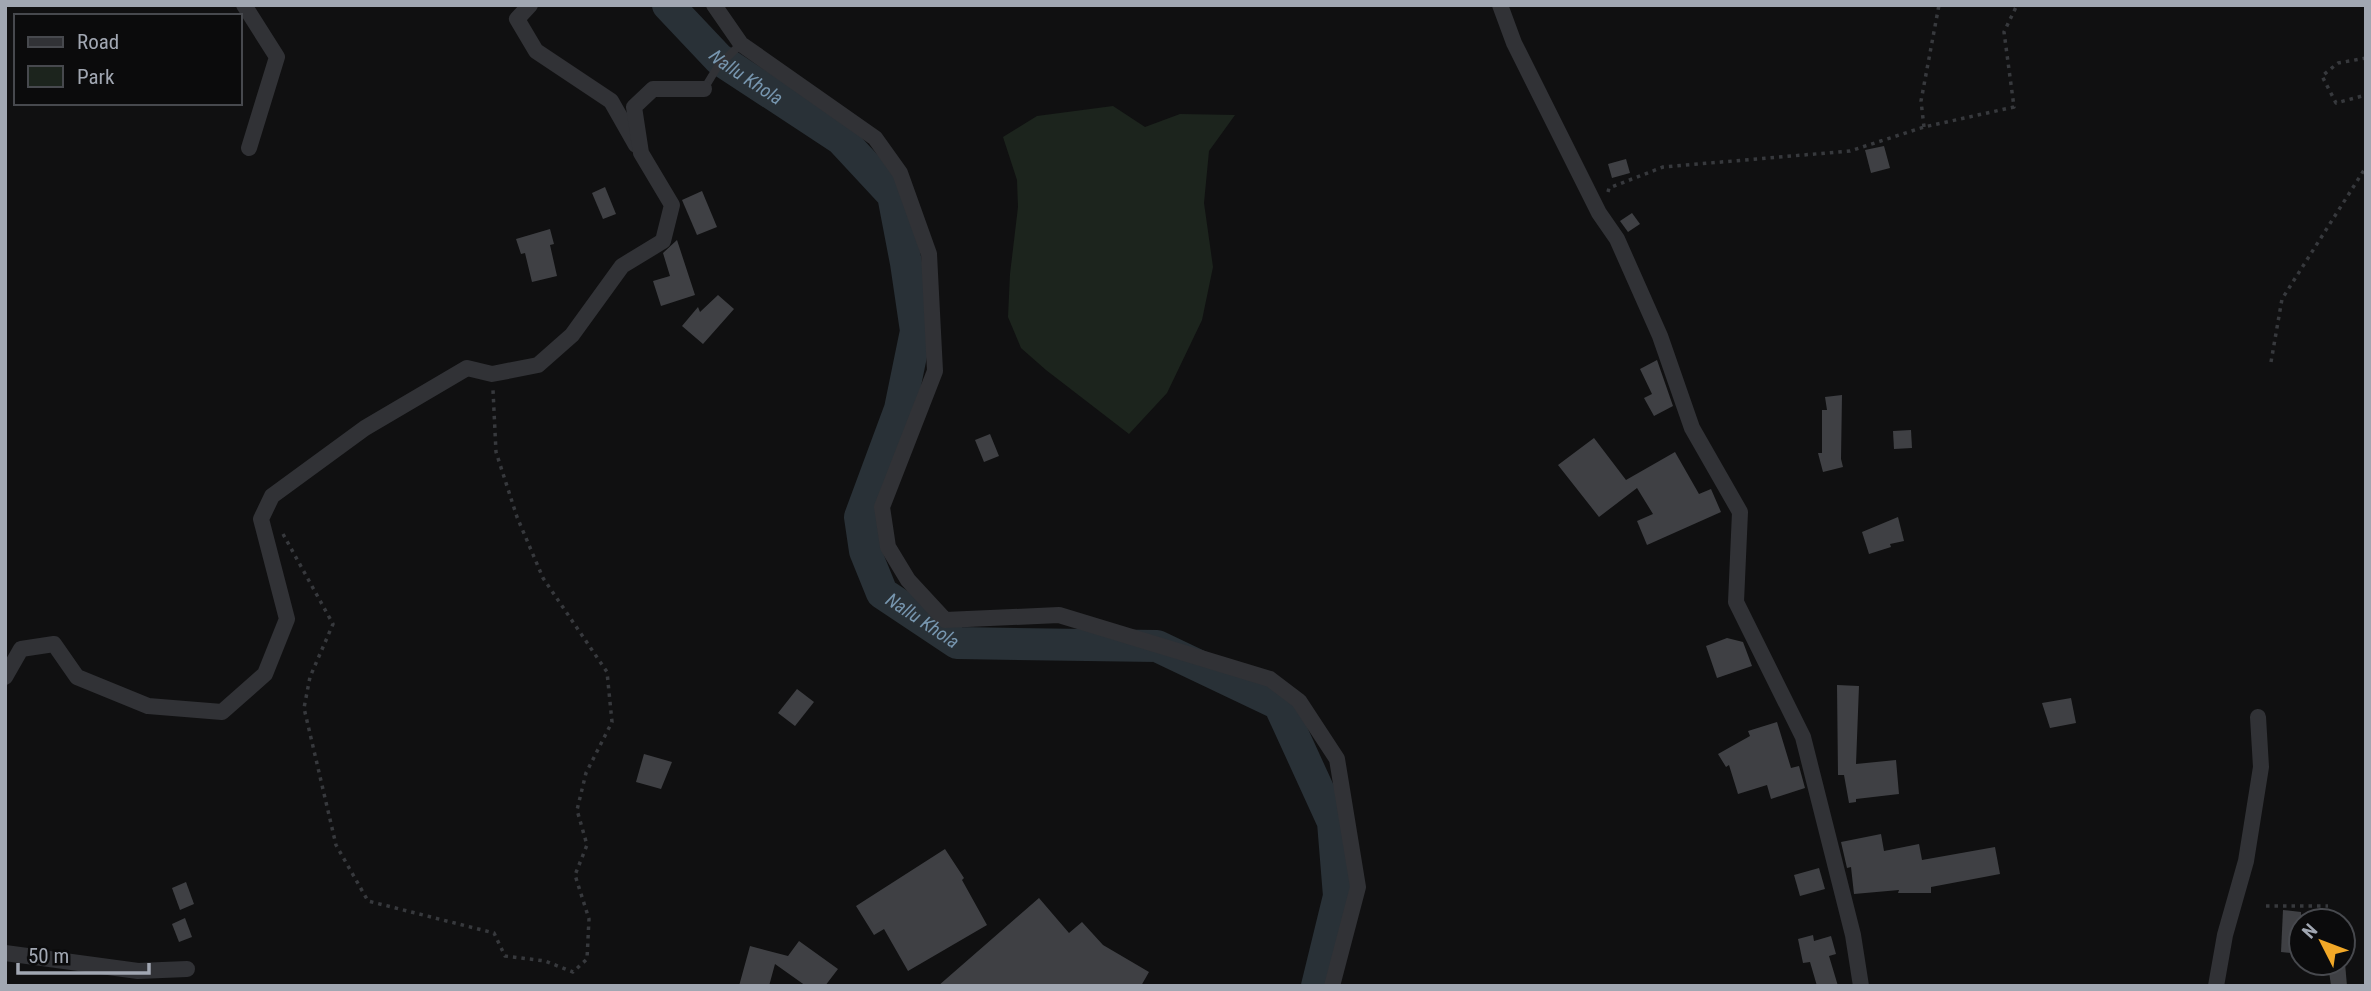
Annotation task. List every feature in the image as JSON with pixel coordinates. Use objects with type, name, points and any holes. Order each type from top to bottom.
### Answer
[{"type":"street","points":[[244,5],[277,57],[249,148]]},
{"type":"street","points":[[5,677],[22,649],[54,644],[77,677],[112,692],[148,706],[222,712],[265,674],[287,619],[261,520],[272,496],[365,428],[467,368],[492,374],[538,365],[572,335],[622,266],[663,241],[672,205],[611,101],[536,51],[517,19],[530,5]]},
{"type":"street","points":[[714,5],[741,44],[875,138],[900,173],[929,254],[935,371],[882,508],[888,547],[908,580],[945,620],[1059,615],[1270,679],[1299,701],[1337,759],[1358,887],[1332,986]]},
{"type":"street","points":[[1500,5],[1514,43],[1599,213],[1617,239],[1660,336],[1692,428],[1740,512],[1736,602],[1803,737],[1853,935],[1861,986]]},
{"type":"street","points":[[640,153],[634,107],[653,89],[704,89]]},
{"type":"street","points":[[2216,986],[2225,935],[2246,861],[2262,767],[2258,717]]},
{"type":"street","points":[[5,953],[138,971],[187,969]]},
{"type":"lane","points":[[704,89],[718,65],[741,44]]},
{"type":"path","points":[[1924,127],[1921,101],[1939,5]]},
{"type":"path","points":[[1599,213],[1609,188],[1663,167],[1850,151],[1924,127],[2014,107],[2004,32],[2017,5]]},
{"type":"path","points":[[2366,58],[2338,63],[2322,76],[2336,103],[2366,95]]},
{"type":"path","points":[[2271,362],[2281,299],[2366,167]]},
{"type":"path","points":[[280,528],[333,624],[310,677],[304,708],[336,845],[368,901],[494,933],[505,956],[545,961],[573,972],[587,959],[589,919],[575,875],[587,845],[577,810],[586,773],[612,722],[607,672],[543,578],[517,517],[496,453],[492,374]]},
{"type":"path","points":[[2266,906],[2328,906]]},
{"type":"green space","points":[[1113,106],[1145,127],[1180,114],[1235,115],[1209,151],[1204,203],[1213,267],[1202,320],[1167,393],[1129,434],[1021,348],[1008,317],[1018,207],[1017,180],[1003,137],[1037,116]]},
{"type":"building","points":[[1884,146],[1890,168],[1871,173],[1865,150]]},
{"type":"building","points":[[1626,159],[1630,173],[1612,178],[1608,164]]},
{"type":"building","points":[[605,187],[616,214],[603,219],[592,193]]},
{"type":"building","points":[[702,191],[717,227],[697,235],[682,200]]},
{"type":"building","points":[[1632,213],[1640,224],[1628,232],[1620,221]]},
{"type":"building","points":[[550,229],[554,244],[550,245],[557,276],[532,282],[525,253],[521,254],[516,239]]},
{"type":"building","points":[[677,240],[695,295],[661,306],[653,281],[670,276],[663,253]]},
{"type":"building","points":[[718,295],[734,309],[703,344],[682,326],[698,307],[700,312]]},
{"type":"building","points":[[1657,360],[1673,406],[1654,416],[1644,398],[1652,394],[1640,369]]},
{"type":"building","points":[[1842,395],[1843,467],[1823,472],[1818,453],[1822,453],[1822,410],[1827,410],[1825,397]]},
{"type":"building","points":[[1911,430],[1912,448],[1894,449],[1893,431]]},
{"type":"building","points":[[990,434],[999,456],[984,462],[975,440]]},
{"type":"building","points":[[1594,438],[1626,480],[1675,452],[1699,494],[1711,489],[1721,512],[1647,545],[1637,521],[1653,514],[1637,488],[1599,517],[1558,465]]},
{"type":"building","points":[[1898,517],[1904,541],[1869,554],[1862,532]]},
{"type":"building","points":[[1727,638],[1743,642],[1752,666],[1717,678],[1706,646]]},
{"type":"building","points":[[1837,685],[1859,686],[1856,764],[1896,760],[1899,794],[1856,799],[1856,802],[1849,803],[1844,775],[1838,775]]},
{"type":"building","points":[[797,689],[814,702],[795,726],[778,713]]},
{"type":"building","points":[[2071,698],[2076,723],[2050,728],[2042,703]]},
{"type":"building","points":[[1777,722],[1791,768],[1799,766],[1805,788],[1771,799],[1767,785],[1738,794],[1729,765],[1726,767],[1718,754],[1750,736],[1748,731]]},
{"type":"building","points":[[644,754],[672,762],[661,789],[636,782]]},
{"type":"building","points":[[1881,834],[1884,851],[1919,844],[1922,860],[1995,847],[2000,874],[1931,887],[1931,893],[1898,893],[1899,890],[1854,894],[1851,867],[1847,868],[1841,842]]},
{"type":"building","points":[[945,849],[964,878],[962,880],[987,925],[908,971],[884,929],[874,935],[856,906]]},
{"type":"building","points":[[1819,868],[1825,889],[1800,896],[1794,875]]},
{"type":"building","points":[[186,882],[194,904],[180,910],[172,888]]},
{"type":"building","points":[[1039,898],[1069,933],[1082,922],[1103,945],[1149,972],[1141,986],[938,986]]},
{"type":"building","points":[[2283,910],[2287,910],[2287,953],[2281,952]]},
{"type":"building","points":[[185,918],[192,937],[179,942],[172,924]]},
{"type":"building","points":[[1813,935],[1814,941],[1831,936],[1836,954],[1829,956],[1838,986],[1817,986],[1810,962],[1803,963],[1798,939]]},
{"type":"building","points":[[799,941],[838,969],[825,986],[806,986],[775,964],[769,986],[739,986],[750,946],[788,956]]},
{"type":"building","points":[[2330,977],[2346,977],[2347,986],[2331,986]]},
{"type":"waterway","name":"Nallu Khola","points":[[668,5],[719,59],[841,139],[893,195],[916,331],[900,409],[860,517],[865,551],[882,593],[957,643],[1157,646],[1279,704],[1333,822],[1339,896],[1317,986]]}]
